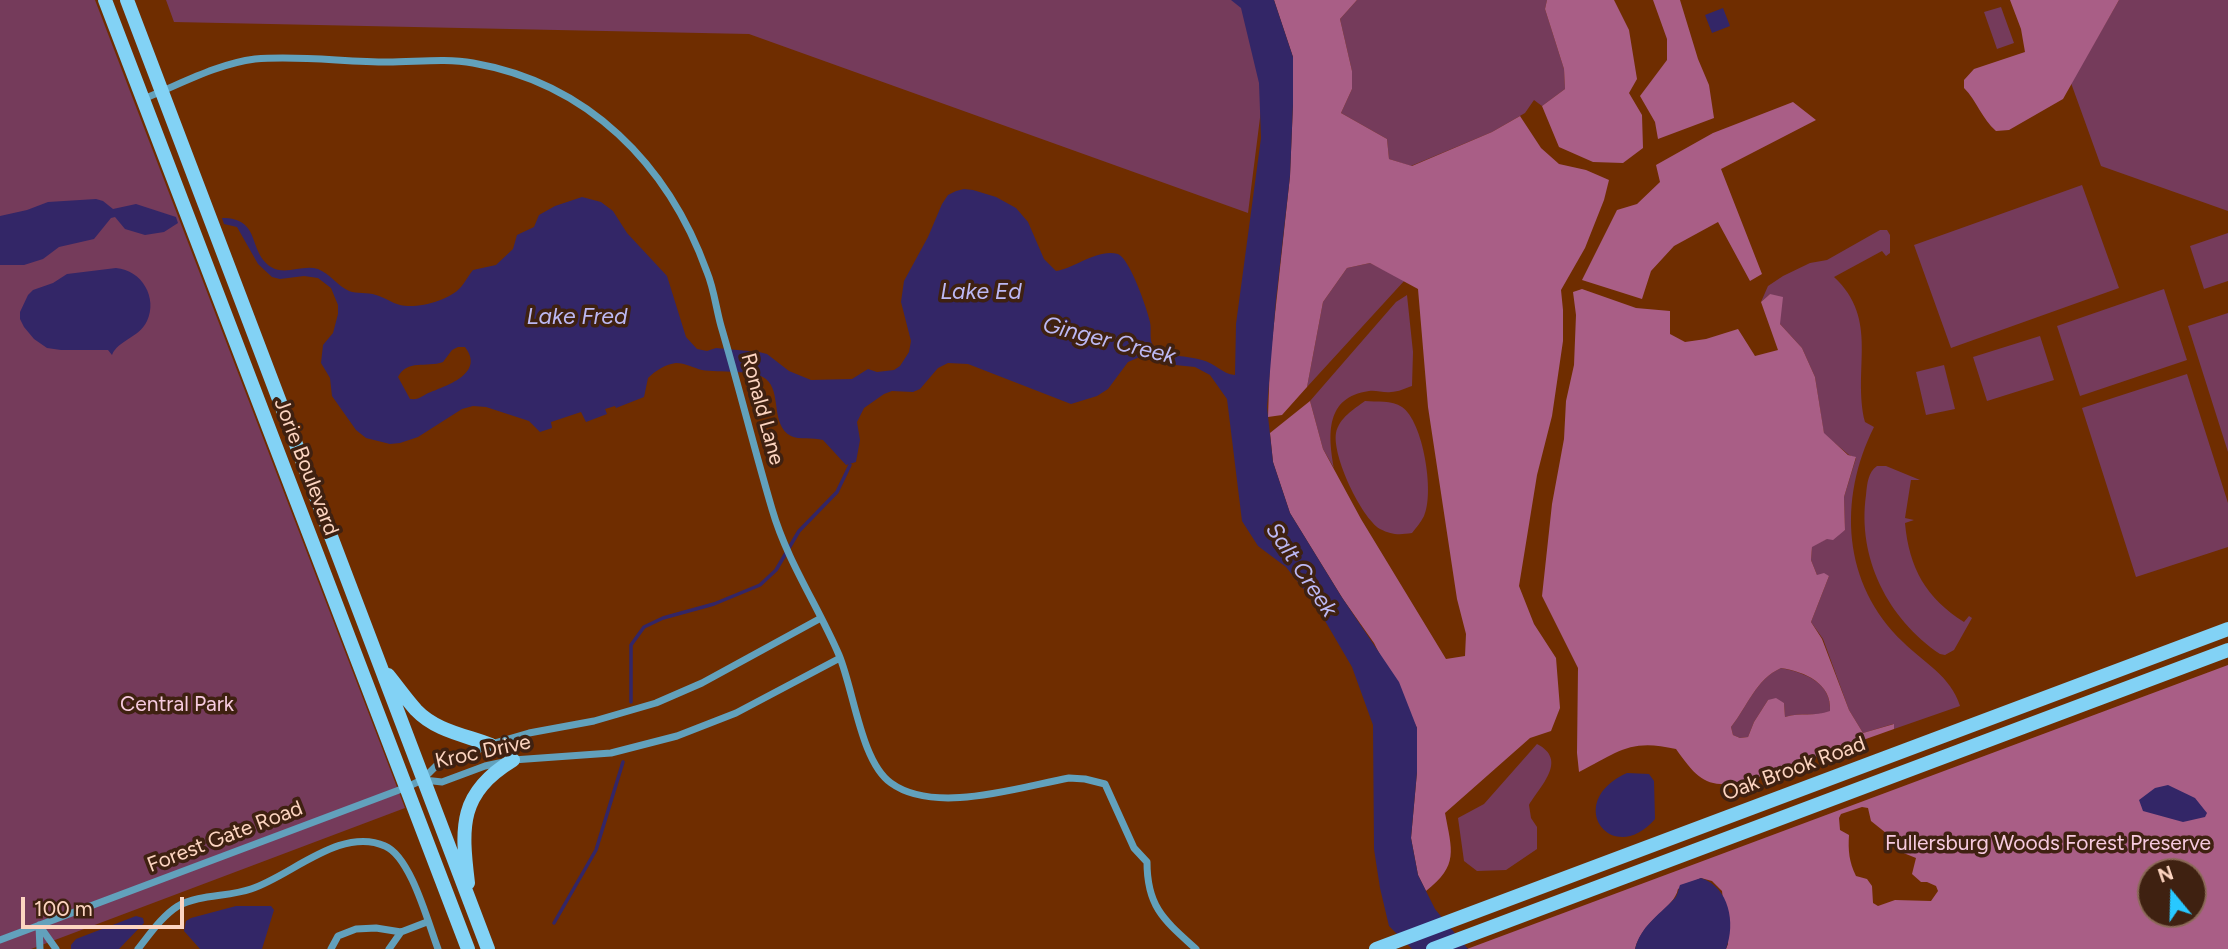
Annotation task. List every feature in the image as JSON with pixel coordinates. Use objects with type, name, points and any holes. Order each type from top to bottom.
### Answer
[{"type":"main road","name":"Jorie Boulevard","points":[[105,0],[468,949]]},
{"type":"main road","name":"Jorie Boulevard","points":[[127,0],[488,949]]},
{"type":"main road","name":"Oak Brook Road","points":[[1376,949],[2228,629]]},
{"type":"main road","name":"Oak Brook Road","points":[[1433,949],[2228,650]]},
{"type":"main road","points":[[380,664],[425,718],[459,735],[491,745]]},
{"type":"main road","points":[[471,905],[465,834],[469,809],[478,788],[492,773],[513,760]]},
{"type":"street","name":"Ronald Lane","points":[[142,99],[216,69],[251,60],[289,58],[368,62],[468,62],[504,69],[538,82],[566,95],[592,112],[654,171],[685,222],[708,274],[772,511],[792,561],[840,657],[873,766],[891,784],[921,797],[955,799],[1069,778],[1105,784],[1134,848],[1147,862],[1147,883],[1154,906],[1196,949]]},
{"type":"street","name":"Kroc Drive","points":[[422,780],[436,766],[491,745],[529,733],[594,721],[656,703],[702,683],[821,618]]},
{"type":"street","name":"Kroc Drive","points":[[422,780],[442,782],[485,766],[513,760],[611,753],[677,736],[736,713],[840,657]]},
{"type":"street","name":"Forest Gate Road","points":[[0,940],[422,780]]},
{"type":"street","points":[[138,949],[172,910],[182,904],[195,899],[249,890],[327,850],[357,842],[378,844],[396,853],[406,864],[438,949]]},
{"type":"street","points":[[331,949],[338,936],[356,929],[376,928],[401,932],[427,922]]},
{"type":"street","points":[[39,925],[40,949]]},
{"type":"street","points":[[39,925],[56,949]]},
{"type":"street","points":[[389,949],[401,932]]},
{"type":"green space","name":"Central Park","points":[[0,0],[95,0],[405,808],[31,949],[0,949]]},
{"type":"green space","points":[[166,0],[1241,0],[1264,86],[1248,213],[749,34],[174,22]]},
{"type":"green space","points":[[1274,0],[1357,0],[1340,19],[1352,71],[1352,89],[1341,113],[1387,139],[1389,159],[1412,166],[1492,132],[1520,116],[1541,148],[1559,164],[1586,170],[1609,180],[1585,248],[1561,290],[1563,341],[1552,416],[1537,475],[1519,586],[1534,624],[1556,658],[1560,708],[1551,731],[1530,738],[1445,813],[1450,838],[1450,857],[1444,873],[1426,891],[1418,875],[1411,838],[1417,772],[1417,728],[1374,643],[1343,599],[1290,513],[1273,462],[1270,433],[1310,401],[1323,449],[1361,519],[1446,659],[1465,656],[1466,634],[1457,599],[1428,407],[1418,289],[1370,263],[1347,268],[1323,302],[1307,387],[1282,415],[1268,417],[1270,360],[1290,176],[1293,104],[1293,57]]},
{"type":"green space","points":[[1357,0],[1547,0],[1545,9],[1564,69],[1565,89],[1542,106],[1534,100],[1525,113],[1492,132],[1411,166],[1389,159],[1387,139],[1341,113],[1352,89],[1352,71],[1340,19]]},
{"type":"green space","points":[[1547,0],[1614,0],[1629,30],[1637,79],[1629,93],[1642,115],[1643,148],[1623,163],[1593,162],[1559,147],[1542,106],[1565,89],[1564,69],[1545,9]]},
{"type":"green space","points":[[1653,0],[1680,0],[1709,85],[1714,118],[1658,139],[1655,122],[1640,96],[1667,60],[1667,39]]},
{"type":"green space","points":[[2010,0],[2119,0],[2063,99],[2009,130],[1996,131],[1964,88],[1964,80],[1974,69],[2025,52],[2021,29]]},
{"type":"green space","points":[[2119,0],[2228,0],[2228,211],[2101,166],[2071,83]]},
{"type":"green space","points":[[2001,7],[2014,43],[1997,49],[1984,12]]},
{"type":"green space","points":[[1793,102],[1816,120],[1721,169],[1762,274],[1750,281],[1718,222],[1674,246],[1651,271],[1642,299],[1582,280],[1617,210],[1637,204],[1660,182],[1656,165],[1713,133]]},
{"type":"green space","points":[[2082,185],[2119,288],[1951,348],[1914,245]]},
{"type":"green space","points":[[1880,230],[1887,230],[1890,235],[1890,253],[1886,256],[1882,251],[1834,277],[1848,293],[1861,328],[1862,402],[1865,422],[1874,427],[1862,455],[1855,483],[1851,511],[1852,540],[1868,594],[1883,619],[1903,642],[1936,670],[1956,695],[1960,706],[1894,729],[1893,724],[1863,733],[1849,710],[1823,639],[1811,622],[1829,576],[1817,575],[1811,560],[1812,546],[1845,530],[1844,497],[1856,458],[1824,434],[1815,377],[1802,348],[1780,324],[1770,294],[1761,302],[1768,286],[1783,276],[1810,263],[1827,260]]},
{"type":"green space","points":[[2228,233],[2228,281],[2204,289],[2190,246]]},
{"type":"green space","points":[[1370,263],[1405,280],[1307,387],[1323,302],[1347,268]]},
{"type":"green space","points":[[1582,289],[1636,308],[1670,311],[1670,334],[1685,342],[1738,329],[1755,356],[1778,350],[1761,302],[1770,294],[1783,297],[1780,324],[1802,348],[1815,377],[1824,433],[1848,455],[1856,457],[1844,497],[1845,530],[1833,540],[1827,539],[1812,547],[1811,560],[1817,575],[1824,573],[1829,576],[1811,622],[1822,639],[1849,710],[1863,733],[1894,724],[1894,729],[1745,782],[1732,784],[1704,780],[1676,749],[1660,746],[1635,746],[1625,749],[1579,772],[1578,668],[1542,596],[1552,504],[1564,439],[1566,401],[1574,365],[1576,315],[1573,292]],"holes":[[[1781,668],[1808,676],[1822,686],[1827,693],[1830,711],[1785,717],[1784,703],[1776,698],[1768,700],[1748,737],[1733,735],[1731,727],[1758,686]]]},
{"type":"green space","points":[[2164,289],[2187,360],[2080,396],[2057,326]]},
{"type":"green space","points":[[1407,295],[1413,352],[1412,386],[1394,392],[1369,391],[1344,401],[1337,409],[1331,431],[1334,468],[1323,449],[1310,401],[1396,302]]},
{"type":"green space","points":[[2228,313],[2228,452],[2188,326]]},
{"type":"green space","points":[[2040,336],[2054,380],[1987,401],[1973,357]]},
{"type":"green space","points":[[1944,365],[1955,409],[1926,415],[1916,372]]},
{"type":"green space","points":[[2187,374],[2228,503],[2228,547],[2136,577],[2082,408]]},
{"type":"green space","points":[[1365,401],[1389,402],[1402,407],[1416,427],[1425,458],[1428,491],[1424,516],[1412,533],[1388,532],[1372,522],[1343,470],[1336,433],[1348,414]]},
{"type":"green space","points":[[1877,466],[1886,466],[1920,480],[1911,480],[1905,518],[1914,520],[1905,523],[1915,568],[1939,603],[1964,622],[1969,616],[1972,618],[1954,650],[1945,655],[1922,640],[1905,623],[1891,605],[1872,564],[1866,542],[1864,518],[1868,483]]},
{"type":"green space","name":"Fullersburg Woods Forest Preserve","points":[[2228,665],[2228,949],[1726,949],[1728,944],[1722,891],[1712,881],[1701,878],[1678,889],[1671,903],[1645,930],[1635,949],[1467,949]],"holes":[[[1862,807],[1868,808],[1871,821],[1901,845],[1901,852],[1916,858],[1912,874],[1921,882],[1936,886],[1938,891],[1931,901],[1895,900],[1878,906],[1873,903],[1872,886],[1867,879],[1856,876],[1849,851],[1849,835],[1840,830],[1839,818],[1841,814]]]},
{"type":"green space","points":[[1781,668],[1808,676],[1822,686],[1827,693],[1830,712],[1785,717],[1784,703],[1768,700],[1748,737],[1733,735],[1731,727],[1753,694],[1765,679]]},
{"type":"green space","points":[[1537,744],[1551,757],[1551,765],[1545,781],[1529,805],[1531,818],[1537,827],[1537,849],[1506,870],[1477,871],[1464,861],[1458,818],[1484,804]]},
{"type":"water","points":[[1231,0],[1274,0],[1293,57],[1290,176],[1267,407],[1273,462],[1290,513],[1341,596],[1399,682],[1417,728],[1417,772],[1411,838],[1418,875],[1435,909],[1468,949],[1412,949],[1389,926],[1374,849],[1373,725],[1352,667],[1314,602],[1286,567],[1258,546],[1242,521],[1227,399],[1210,375],[1195,367],[1165,364],[1142,356],[1128,362],[1108,389],[1097,396],[1071,404],[968,364],[948,363],[938,368],[920,389],[913,392],[892,391],[864,408],[857,422],[860,440],[856,462],[846,465],[823,440],[794,437],[785,431],[778,417],[774,392],[766,379],[753,374],[702,370],[676,363],[661,368],[648,378],[644,397],[616,408],[605,409],[607,414],[586,422],[581,412],[551,422],[552,428],[540,432],[529,421],[486,407],[473,406],[462,409],[418,437],[390,444],[366,438],[356,430],[332,396],[330,378],[321,363],[323,345],[333,333],[338,314],[338,305],[331,288],[318,278],[272,277],[258,264],[237,227],[224,224],[222,218],[235,219],[249,229],[259,253],[271,267],[282,270],[318,269],[349,291],[376,295],[400,305],[415,306],[441,300],[456,292],[473,270],[496,265],[513,249],[517,235],[534,227],[539,215],[555,206],[582,197],[601,202],[613,211],[627,233],[667,276],[686,337],[697,349],[759,352],[767,354],[789,371],[811,380],[852,379],[868,369],[877,372],[894,370],[909,352],[911,341],[901,302],[904,281],[948,195],[964,189],[973,190],[996,197],[1016,208],[1028,222],[1044,259],[1056,271],[1095,256],[1118,254],[1128,265],[1142,296],[1150,322],[1153,345],[1166,353],[1207,361],[1226,373],[1235,375],[1236,324],[1261,138],[1259,83],[1241,8]],"holes":[[[465,347],[471,364],[462,377],[419,398],[410,399],[398,377],[402,371],[412,366],[443,362],[452,350]]]},
{"type":"water","points":[[1723,8],[1730,26],[1712,33],[1705,15]]},
{"type":"water","points":[[96,199],[113,209],[136,204],[176,217],[178,223],[164,232],[145,235],[125,229],[115,217],[111,218],[94,239],[59,247],[43,259],[24,265],[0,265],[0,216],[48,202]]},
{"type":"water","points":[[116,268],[133,274],[140,280],[149,295],[150,312],[143,327],[112,355],[108,350],[47,348],[34,339],[24,327],[20,312],[33,290],[53,283],[67,274]]},
{"type":"water","points":[[1627,773],[1649,774],[1654,781],[1655,819],[1639,833],[1623,837],[1610,834],[1600,826],[1596,813],[1598,799],[1608,785]]},
{"type":"water","points":[[2168,785],[2195,798],[2207,813],[2205,817],[2183,822],[2143,811],[2139,800],[2155,788]]},
{"type":"water","points":[[1701,878],[1718,889],[1728,907],[1730,928],[1726,949],[1635,949],[1646,928],[1675,898],[1680,885]]},
{"type":"water","points":[[236,906],[271,906],[274,910],[262,949],[200,949],[184,931],[186,921],[191,918]]},
{"type":"water","points":[[136,916],[143,918],[144,923],[119,949],[71,949],[76,939]]},
{"type":"waterway","points":[[631,702],[631,645],[644,627],[663,618],[714,604],[760,585],[776,570],[799,531],[837,492],[850,465]]},
{"type":"waterway","points":[[554,923],[596,850],[623,762]]},
{"type":"water label","name":"Lake Ed","points":[[981,292]]},
{"type":"water label","name":"Lake Fred","points":[[577,317]]},
{"type":"water label","name":"Ginger Creek","points":[[1109,341]]},
{"type":"water label","name":"Salt Creek","points":[[1301,570]]}]
